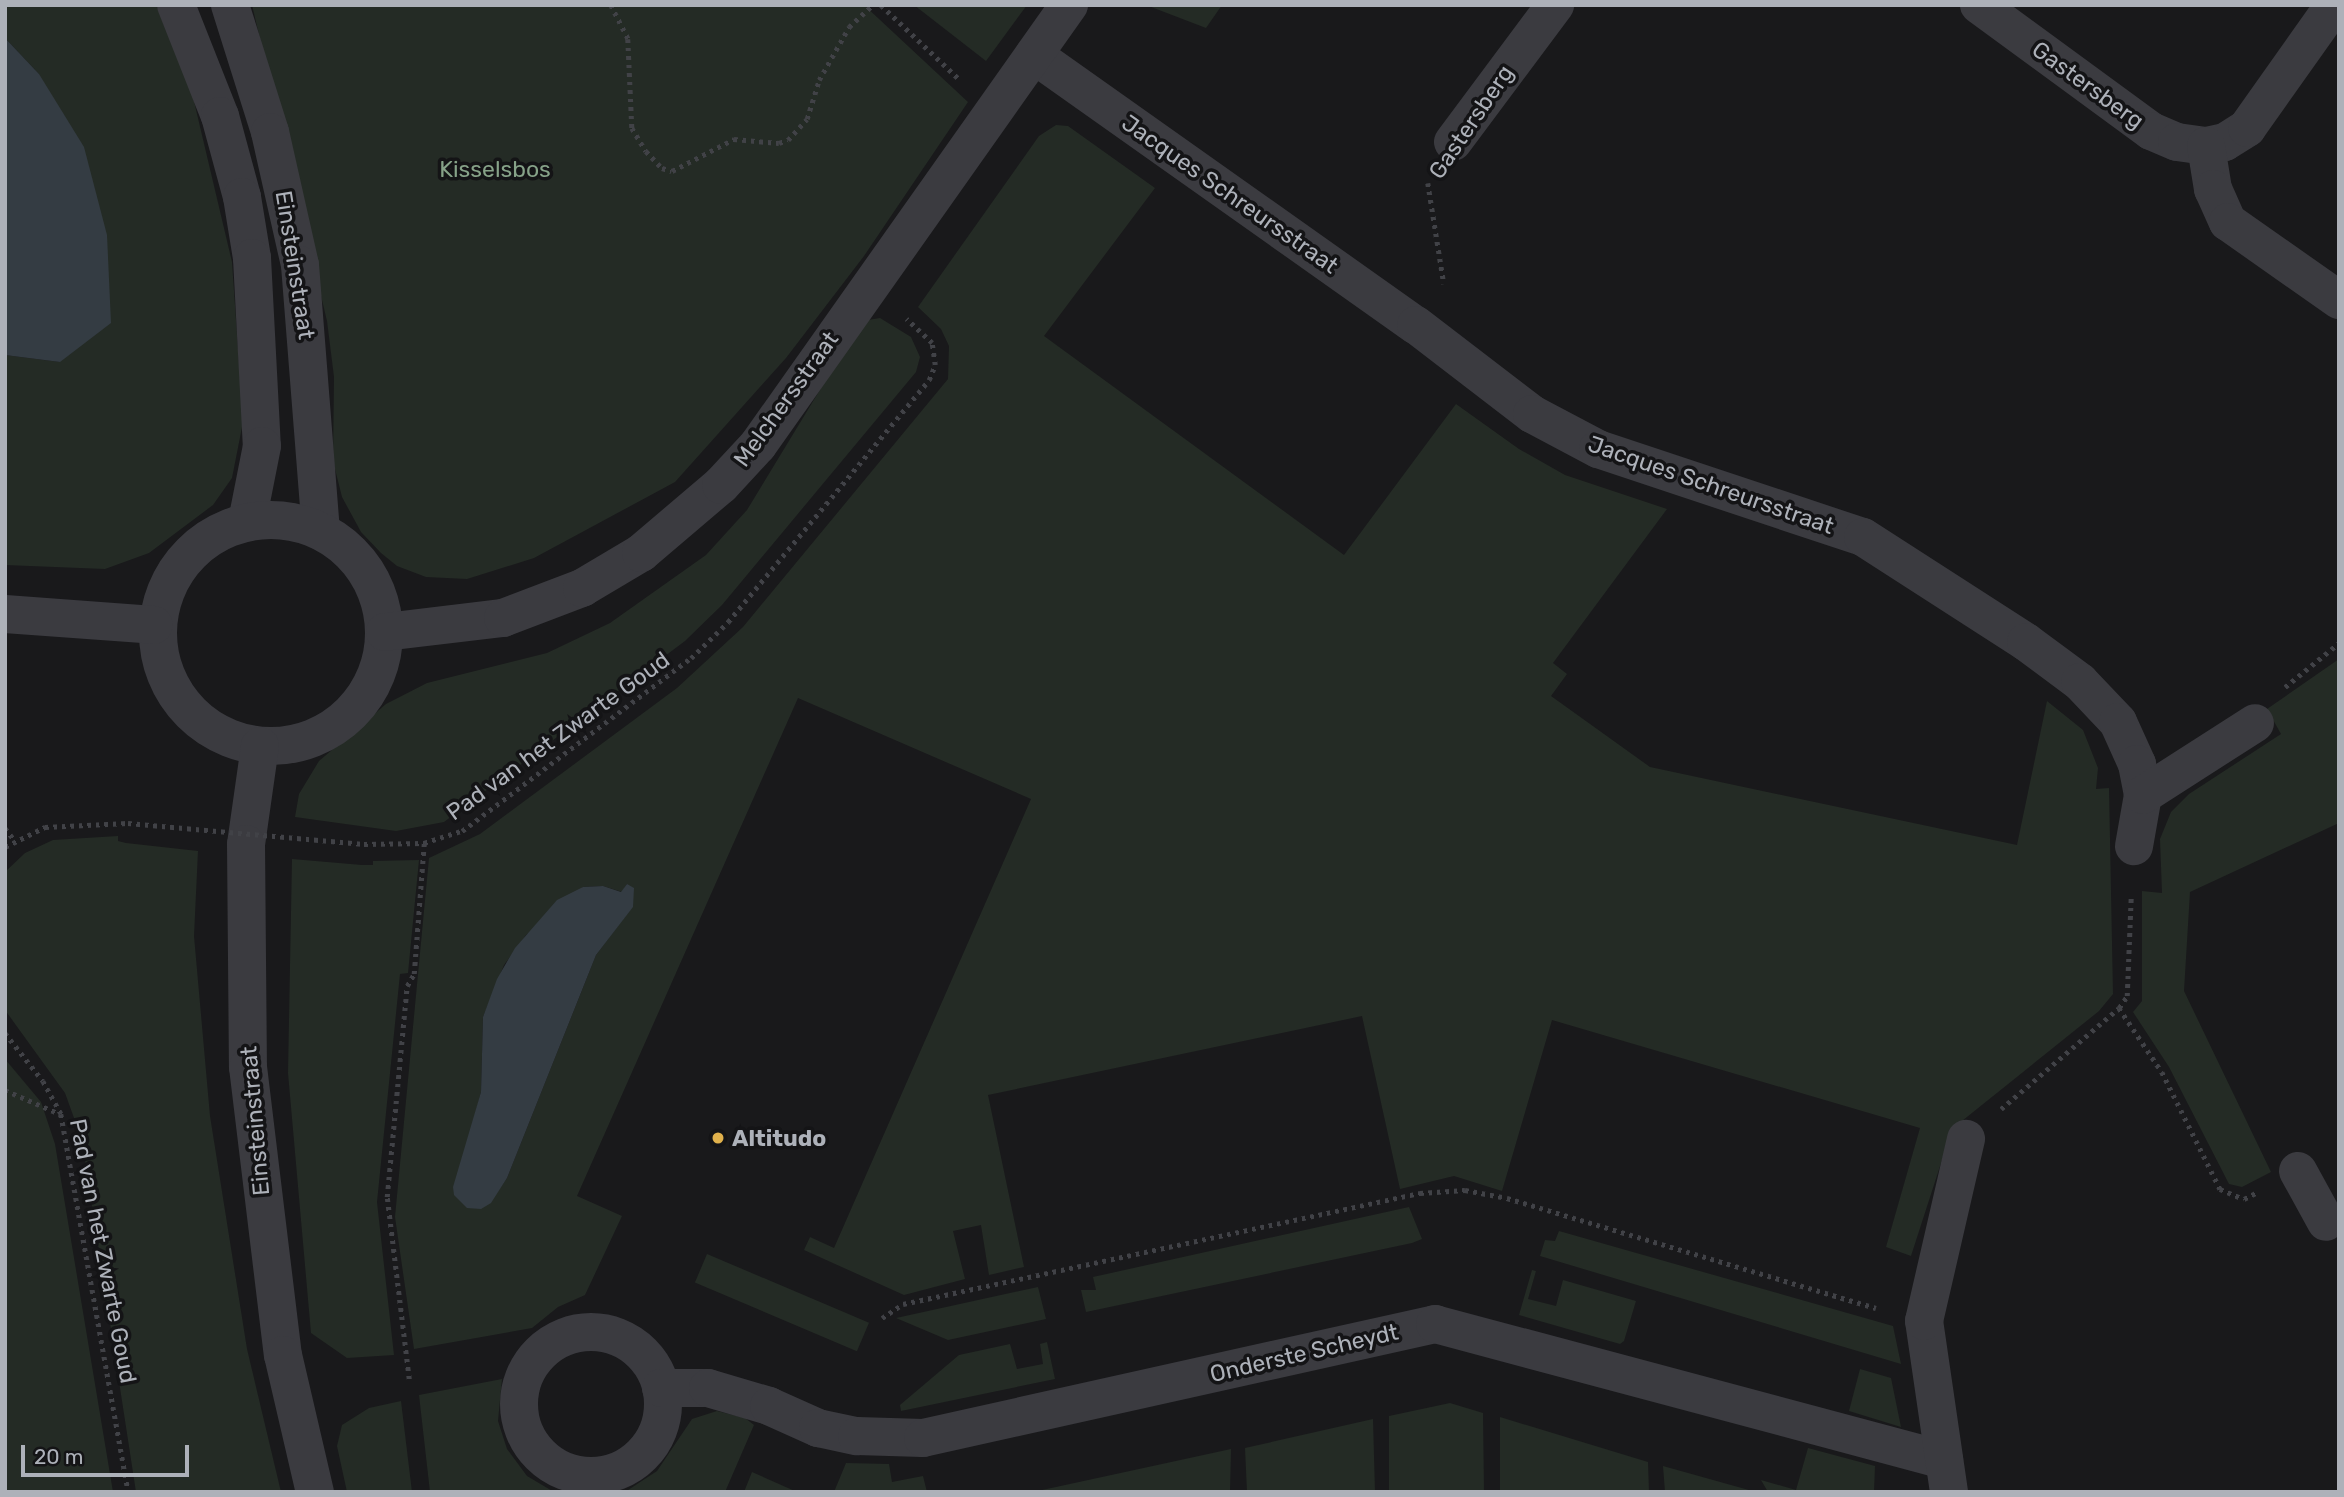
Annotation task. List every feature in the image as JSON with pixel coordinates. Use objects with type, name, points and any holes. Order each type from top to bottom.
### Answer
[{"type":"street","name":"Einsteinstraat","points":[[176,5],[220,116],[242,197],[251,258],[262,446],[247,522]]},
{"type":"street","name":"Einsteinstraat","points":[[230,5],[270,132],[300,265],[321,531]]},
{"type":"street","name":"Melchersstraat","points":[[385,632],[468,624],[534,607],[582,588],[677,525],[758,445],[1069,5]]},
{"type":"street","name":"Gastersberg","points":[[1453,142],[1555,5]]},
{"type":"street","name":"Gastersberg","points":[[1979,5],[2151,131],[2176,142],[2206,146]]},
{"type":"street","points":[[2334,5],[2247,128],[2225,142],[2206,146],[2213,189],[2228,222],[2339,300]]},
{"type":"street","name":"Jacques Schreursstraat","points":[[1034,55],[1416,325],[1532,414],[1598,449],[1830,525],[1891,552],[2081,682],[2118,722],[2137,764],[2143,795],[2134,846]]},
{"type":"street","points":[[281,520],[321,531],[342,544],[365,570],[379,598],[385,632],[379,670],[362,702],[332,729],[297,744],[260,746],[227,737],[198,719],[175,693],[154,625],[182,563],[215,534],[247,522],[281,520]]},
{"type":"street","points":[[5,614],[154,625]]},
{"type":"street","points":[[2143,795],[2255,723]]},
{"type":"street","name":"Einsteinstraat","points":[[260,746],[246,844],[248,1068],[283,1355],[315,1492]]},
{"type":"street","points":[[1946,1476],[1924,1321],[1966,1139]]},
{"type":"street","points":[[2298,1171],[2334,1228]]},
{"type":"street","name":"Onderste Scheydt","points":[[661,1388],[708,1388],[769,1406],[818,1428],[857,1436],[923,1438],[1435,1324],[1946,1476]]},
{"type":"path","points":[[611,5],[628,39],[632,128],[646,151],[662,168],[672,171],[734,139],[779,143],[788,140],[807,119],[820,79],[849,27],[873,5]]},
{"type":"path","points":[[881,5],[934,58],[998,108]]},
{"type":"path","name":"Gastersberg","points":[[1416,325],[1447,281],[1428,181],[1453,142]]},
{"type":"path","name":"Pad van het Zwarte Goud","points":[[5,847],[44,827],[128,823],[364,844],[424,843],[462,831],[663,682],[728,622],[929,380],[935,365],[932,343],[903,317]]},
{"type":"path","points":[[2255,723],[2260,705],[2339,643]]},
{"type":"path","points":[[5,828],[15,841]]},
{"type":"path","points":[[408,1379],[387,1197],[407,986],[414,974],[424,843]]},
{"type":"path","points":[[1966,1139],[2119,1008],[2130,987],[2134,846]]},
{"type":"path","points":[[2119,1008],[2162,1072],[2220,1189],[2244,1199],[2298,1171]]},
{"type":"path","name":"Pad van het Zwarte Goud","points":[[5,1033],[43,1081],[61,1114],[128,1492]]},
{"type":"path","points":[[5,1090],[61,1114]]},
{"type":"path","points":[[882,1318],[903,1304],[1420,1193],[1465,1190],[1507,1198],[1873,1307]]},
{"type":"green space","points":[[5,5],[156,5],[193,97],[232,262],[243,422],[232,478],[213,505],[149,553],[105,569],[5,565],[5,355],[60,362],[39,74],[5,38]]},
{"type":"green space","name":"Kisselsbos","points":[[252,5],[864,5],[968,102],[864,256],[786,358],[675,482],[534,558],[467,579],[426,577],[397,566],[381,553],[361,532],[342,497],[333,461],[334,377],[327,321]]},
{"type":"green space","points":[[914,5],[1027,5],[986,61]]},
{"type":"green space","points":[[1146,5],[1222,5],[1206,28]]},
{"type":"green space","points":[[1056,125],[1068,126],[1155,188],[1044,336],[1344,555],[1456,404],[1519,449],[1565,475],[1667,509],[1553,663],[1567,674],[1551,696],[1650,767],[2017,845],[2047,701],[2083,730],[2098,768],[2096,789],[2109,788],[2113,994],[2099,1011],[1952,1129],[1911,1256],[1886,1247],[1920,1128],[1552,1020],[1502,1191],[1454,1176],[1400,1189],[1362,1016],[988,1095],[1024,1267],[989,1275],[981,1225],[953,1231],[965,1279],[904,1295],[804,1250],[810,1237],[834,1248],[1031,799],[798,698],[577,1196],[622,1216],[585,1295],[558,1307],[532,1328],[414,1349],[395,1217],[429,858],[480,834],[677,688],[743,627],[948,379],[949,346],[941,329],[918,307],[1039,136]],"holes":[[[627,884],[633,906],[596,955],[507,1178],[496,1194],[454,1195],[481,1092],[483,1017],[504,965],[526,935],[583,887],[603,886],[622,892]]]},
{"type":"green space","points":[[880,318],[911,337],[920,357],[916,372],[722,605],[685,641],[444,822],[396,831],[295,817],[299,794],[319,761],[386,704],[427,683],[547,653],[610,623],[706,555],[747,510],[829,375],[868,320]]},
{"type":"green space","points":[[2339,659],[2339,823],[2190,892],[2184,991],[2271,1172],[2242,1187],[2229,1184],[2169,1067],[2133,1012],[2142,1001],[2142,891],[2162,893],[2160,839],[2171,812],[2189,794],[2281,734],[2267,709]]},
{"type":"green space","points":[[118,836],[118,841],[126,843],[198,851],[194,936],[210,1116],[247,1349],[281,1492],[136,1492],[82,1140],[65,1093],[5,1010],[5,872],[25,853],[53,840]]},
{"type":"green space","points":[[292,859],[362,865],[373,865],[373,861],[419,860],[408,973],[400,974],[377,1202],[394,1355],[347,1358],[311,1333],[288,1073]]},
{"type":"green space","points":[[5,1059],[41,1102],[55,1144],[113,1492],[5,1492]]},
{"type":"green space","points":[[1409,1207],[1422,1239],[1412,1243],[1086,1312],[1081,1290],[1096,1290],[1093,1277]]},
{"type":"green space","points":[[1559,1231],[1893,1326],[1901,1364],[1540,1256],[1545,1240],[1555,1241]]},
{"type":"green space","points":[[707,1254],[869,1323],[857,1351],[695,1283]]},
{"type":"green space","points":[[1532,1270],[1536,1271],[1528,1299],[1556,1306],[1563,1280],[1636,1301],[1624,1341],[1620,1344],[1519,1315]]},
{"type":"green space","points":[[1038,1287],[1046,1319],[948,1340],[896,1318]]},
{"type":"green space","points":[[1047,1342],[1055,1379],[901,1411],[900,1405],[959,1355],[1010,1344],[1017,1369],[1043,1364],[1040,1344]]},
{"type":"green space","points":[[1860,1369],[1891,1378],[1901,1427],[1849,1411]]},
{"type":"green space","points":[[502,1379],[498,1421],[507,1449],[527,1476],[554,1492],[430,1492],[419,1395]]},
{"type":"green space","points":[[401,1401],[412,1492],[347,1492],[337,1446],[342,1425],[369,1408]]},
{"type":"green space","points":[[1450,1403],[1483,1413],[1484,1492],[1389,1492],[1389,1416]]},
{"type":"green space","points":[[717,1411],[745,1418],[754,1425],[725,1492],[625,1492],[657,1471],[692,1419]]},
{"type":"green space","points":[[1500,1417],[1648,1462],[1649,1492],[1500,1492]]},
{"type":"green space","points":[[1373,1419],[1375,1492],[1247,1492],[1245,1448]]},
{"type":"green space","points":[[1808,1448],[1875,1466],[1874,1492],[1768,1492],[1761,1480],[1796,1490]]},
{"type":"green space","points":[[1231,1449],[1230,1492],[1033,1492]]},
{"type":"green space","points":[[846,1463],[889,1464],[892,1482],[923,1476],[927,1492],[834,1492]]},
{"type":"green space","points":[[1663,1466],[1756,1492],[1665,1492]]},
{"type":"green space","points":[[752,1472],[797,1492],[744,1492]]},
{"type":"shaded area","points":[[5,38],[39,74],[84,147],[107,235],[111,323],[60,362],[5,355]]},
{"type":"shaded area","points":[[627,884],[634,888],[633,907],[596,955],[507,1178],[491,1203],[481,1209],[467,1208],[454,1195],[453,1187],[481,1092],[483,1017],[497,979],[515,948],[557,900],[583,887],[603,886],[621,892]]},
{"type":"place","name":"Altitudo","points":[[718,1138]]}]
